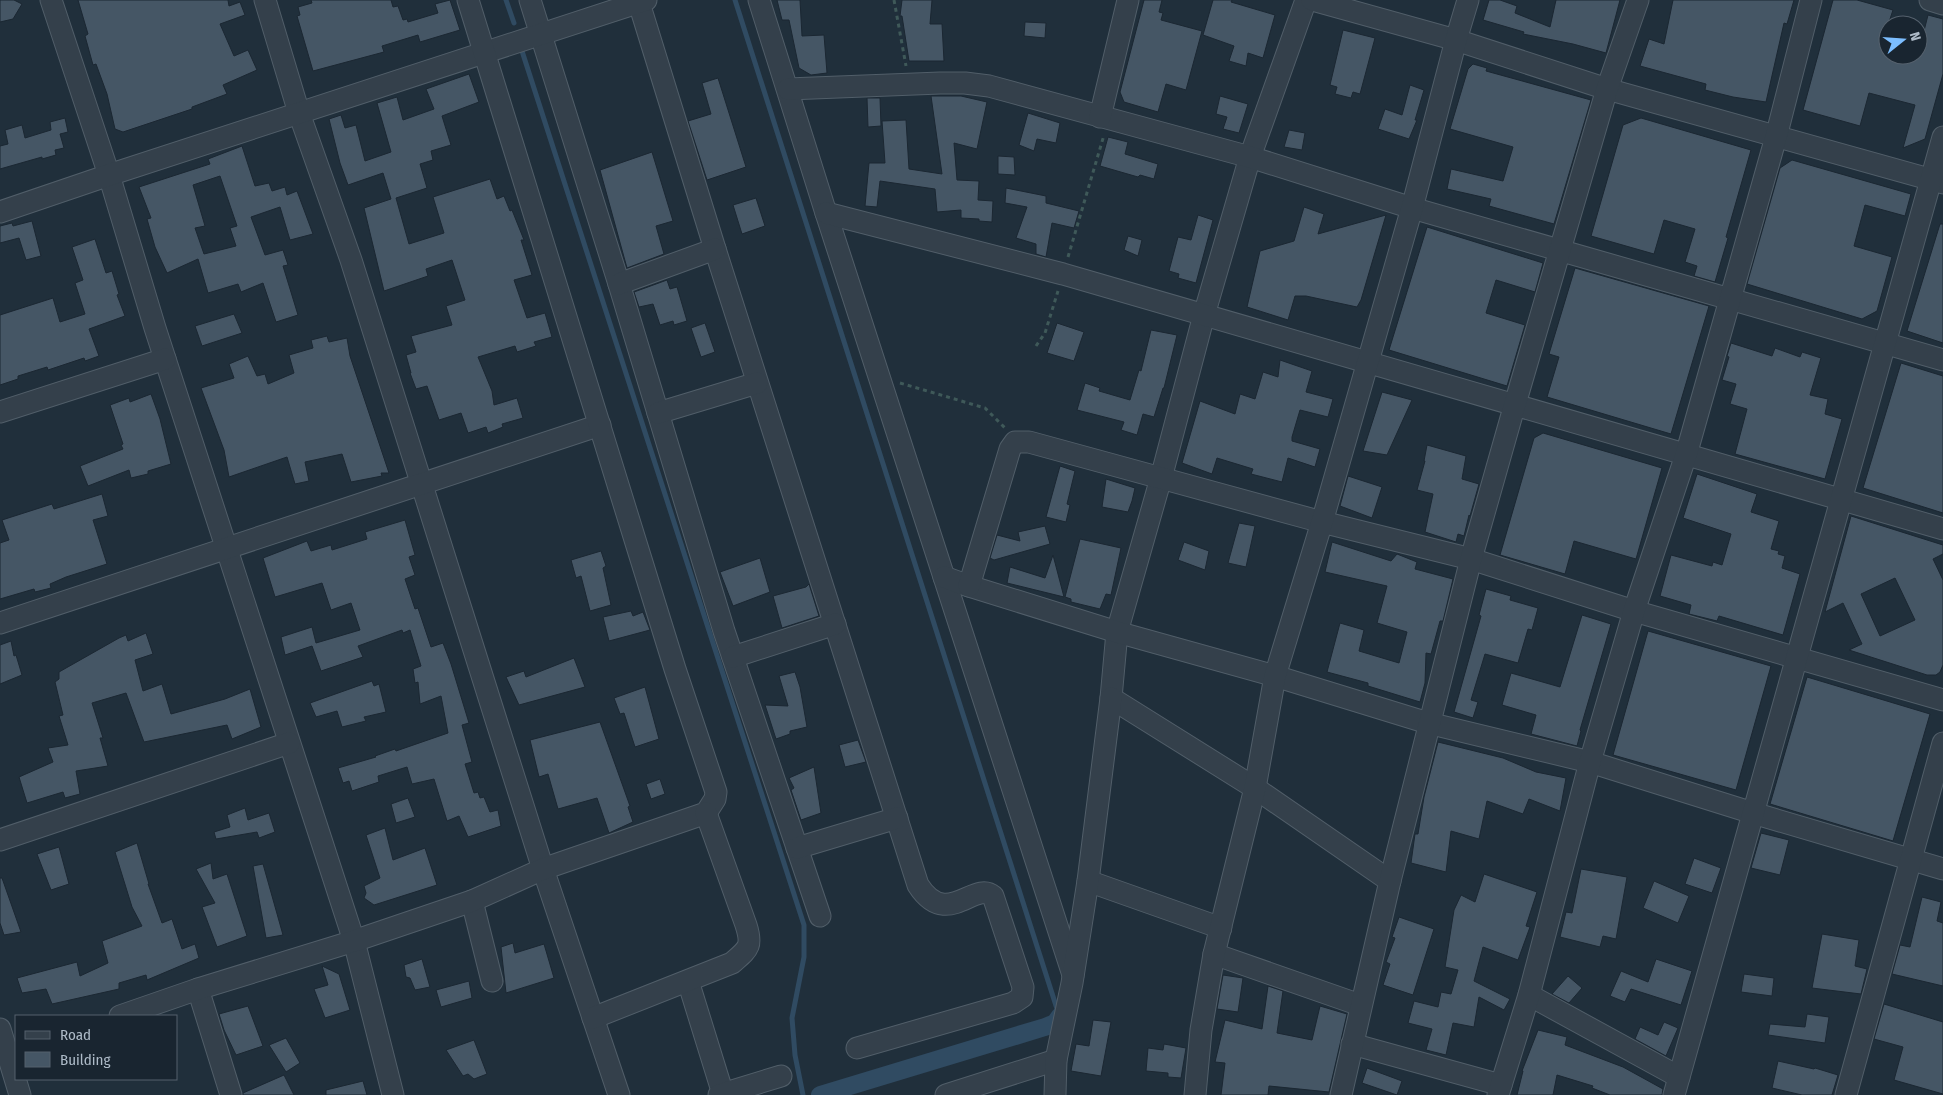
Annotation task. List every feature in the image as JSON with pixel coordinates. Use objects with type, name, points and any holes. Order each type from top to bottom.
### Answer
[{"type":"street","points":[[51,0],[109,175],[226,549],[354,941],[393,1095]]},
{"type":"street","points":[[265,0],[299,113],[351,260],[543,870],[619,1095]]},
{"type":"street","points":[[123,1015],[198,989],[354,941],[472,900],[543,870],[706,813],[715,799],[716,792],[675,669],[468,0]]},
{"type":"street","points":[[530,0],[619,284],[724,631],[820,916]]},
{"type":"street","points":[[759,0],[826,213],[1073,975]]},
{"type":"street","points":[[1104,118],[1128,0]]},
{"type":"street","points":[[1055,1095],[1056,1060],[1073,975],[1088,881],[1111,698],[1117,632],[1161,478],[1204,315],[1250,158],[1306,0]]},
{"type":"street","points":[[1312,0],[1456,40],[1607,89],[1937,181]]},
{"type":"street","points":[[1195,1095],[1201,1030],[1214,954],[1255,788],[1276,676],[1412,208],[1468,0]]},
{"type":"street","points":[[1341,1095],[1360,1005],[1428,724],[1472,559],[1607,89],[1638,0]]},
{"type":"street","points":[[1352,1044],[1499,1090],[1529,995],[1590,762],[1634,611],[1686,455],[1776,137],[1811,0]]},
{"type":"street","points":[[1930,0],[1943,4]]},
{"type":"street","points":[[0,212],[643,1],[715,249],[915,876],[924,894],[934,902],[946,906],[982,893],[990,893],[993,896],[1023,986],[1022,997],[1012,1002],[857,1048]]},
{"type":"street","points":[[788,89],[965,83],[989,86],[1250,158],[1412,208],[1943,360]]},
{"type":"street","points":[[1529,995],[1676,1086],[1885,343],[1937,181],[1943,138]]},
{"type":"street","points":[[826,213],[1063,274],[1943,529]]},
{"type":"street","points":[[619,284],[715,249]]},
{"type":"street","points":[[0,412],[165,359]]},
{"type":"street","points":[[658,413],[758,383]]},
{"type":"street","points":[[0,623],[600,425]]},
{"type":"street","points":[[969,586],[1010,449],[1015,442],[1029,442],[1322,522],[1472,559],[1634,611],[1943,700]]},
{"type":"street","points":[[944,576],[969,586],[1117,632],[1276,676],[1428,724],[1590,762],[1753,813],[1943,869]]},
{"type":"street","points":[[733,657],[834,624]]},
{"type":"street","points":[[1111,698],[1255,788],[1390,881]]},
{"type":"street","points":[[0,840],[289,743]]},
{"type":"street","points":[[1846,1095],[1943,743]]},
{"type":"street","points":[[593,1018],[732,963],[748,948],[751,939],[706,813]]},
{"type":"street","points":[[797,848],[897,818]]},
{"type":"street","points":[[1088,881],[1221,928]]},
{"type":"street","points":[[472,900],[492,981]]},
{"type":"street","points":[[1214,954],[1360,1005]]},
{"type":"street","points":[[688,981],[721,1094],[781,1076]]},
{"type":"street","points":[[198,989],[231,1095]]},
{"type":"street","points":[[0,1029],[15,1078]]},
{"type":"street","points":[[946,1095],[1056,1060]]},
{"type":"street","points":[[16,1080],[20,1095]]},
{"type":"path","points":[[894,0],[910,84]]},
{"type":"path","points":[[1036,346],[1045,333],[1063,274],[1104,118]]},
{"type":"path","points":[[880,377],[985,408],[1002,424],[1015,442]]},
{"type":"building","points":[[0,0],[14,0],[22,4],[13,19],[0,22]]},
{"type":"building","points":[[78,0],[228,0],[229,6],[240,2],[245,15],[220,24],[234,56],[248,50],[257,70],[223,85],[227,94],[192,107],[192,109],[123,132],[115,129],[107,94],[96,64],[93,65],[85,36],[88,34]]},
{"type":"building","points":[[311,0],[391,0],[393,7],[398,6],[403,20],[407,19],[408,22],[438,13],[435,4],[450,0],[460,30],[420,42],[418,35],[382,46],[384,52],[313,71],[297,16],[300,15],[298,7],[312,3]]},
{"type":"building","points":[[777,0],[800,0],[802,36],[824,35],[827,73],[811,75],[799,68],[789,20],[782,20]]},
{"type":"building","points":[[902,0],[932,0],[930,24],[942,24],[944,61],[909,61],[902,16],[900,16]]},
{"type":"building","points":[[1144,0],[1162,0],[1159,12],[1163,13],[1161,20],[1202,31],[1186,90],[1166,84],[1158,112],[1124,102],[1120,92]]},
{"type":"building","points":[[1213,0],[1232,0],[1231,2],[1275,15],[1263,58],[1248,53],[1246,66],[1229,61],[1234,46],[1203,35]]},
{"type":"building","points":[[1489,0],[1500,0],[1517,6],[1515,13],[1550,27],[1556,0],[1620,0],[1606,53],[1523,34],[1524,32],[1483,20]]},
{"type":"building","points":[[1673,0],[1794,0],[1787,24],[1784,23],[1766,102],[1705,90],[1706,84],[1640,66],[1649,39],[1664,44]]},
{"type":"building","points":[[1833,0],[1857,0],[1893,10],[1891,15],[1878,15],[1878,65],[1928,65],[1928,15],[1943,19],[1943,74],[1925,139],[1903,148],[1915,105],[1869,93],[1860,126],[1803,110]]},
{"type":"building","points":[[1025,22],[1046,23],[1045,38],[1024,36]]},
{"type":"building","points":[[1343,30],[1375,38],[1360,94],[1353,92],[1351,98],[1335,94],[1337,87],[1330,85]]},
{"type":"building","points":[[1473,64],[1487,68],[1486,71],[1591,100],[1554,224],[1489,206],[1491,199],[1447,189],[1451,169],[1503,181],[1513,147],[1450,129],[1468,69]]},
{"type":"building","points":[[469,74],[479,102],[442,116],[451,145],[431,151],[433,160],[420,164],[427,188],[396,198],[409,244],[444,233],[433,197],[490,179],[497,199],[504,196],[510,211],[512,210],[524,240],[521,240],[532,275],[514,280],[527,318],[545,313],[552,337],[534,342],[536,346],[517,352],[515,346],[478,357],[492,391],[494,405],[517,398],[523,418],[502,424],[503,427],[488,433],[486,427],[468,433],[461,413],[439,420],[427,386],[416,389],[406,355],[416,352],[411,336],[452,325],[446,306],[465,300],[452,260],[426,269],[428,276],[384,291],[364,208],[391,199],[383,173],[348,185],[340,163],[329,119],[341,115],[345,128],[356,125],[365,161],[391,152],[377,103],[397,97],[403,120],[434,109],[426,89]]},
{"type":"building","points":[[718,78],[746,167],[707,180],[688,121],[711,114],[702,83]]},
{"type":"building","points":[[1410,85],[1424,90],[1415,120],[1417,120],[1409,139],[1378,129],[1385,109],[1402,115]]},
{"type":"building","points":[[931,96],[961,96],[987,102],[977,149],[954,143],[957,180],[979,181],[978,200],[993,201],[992,222],[961,218],[961,210],[937,212],[935,189],[880,181],[877,207],[865,206],[869,163],[885,163],[882,121],[906,120],[909,169],[942,174]]},
{"type":"building","points":[[1220,96],[1248,104],[1239,133],[1223,129],[1227,117],[1216,114]]},
{"type":"building","points":[[867,98],[880,98],[881,126],[868,127]]},
{"type":"building","points":[[1028,113],[1060,123],[1056,143],[1037,139],[1034,151],[1019,145]]},
{"type":"building","points":[[65,118],[68,132],[60,134],[64,148],[55,150],[56,155],[0,169],[0,146],[8,144],[5,130],[22,125],[25,138],[51,130],[50,122]]},
{"type":"building","points":[[1641,118],[1751,150],[1715,282],[1694,276],[1697,266],[1685,262],[1695,229],[1664,220],[1654,254],[1591,236],[1623,125]]},
{"type":"building","points":[[1289,130],[1305,133],[1302,150],[1284,147]]},
{"type":"building","points":[[1108,137],[1128,142],[1125,154],[1158,164],[1154,179],[1140,175],[1138,177],[1100,166]]},
{"type":"building","points":[[242,146],[255,186],[269,183],[272,191],[285,187],[287,195],[297,191],[313,234],[290,240],[280,207],[251,217],[265,255],[283,250],[288,265],[283,266],[298,315],[276,322],[263,283],[241,292],[238,284],[208,293],[198,259],[167,273],[155,247],[147,219],[151,218],[139,187],[210,164],[208,159]],"holes":[[[220,176],[237,226],[230,228],[236,246],[204,254],[195,228],[205,226],[193,185]]]},
{"type":"building","points":[[652,152],[673,221],[656,226],[664,254],[627,268],[600,170]]},
{"type":"building","points":[[998,156],[1014,157],[1015,175],[998,174]]},
{"type":"building","points":[[1792,160],[1911,194],[1905,216],[1865,205],[1854,246],[1892,257],[1877,311],[1862,319],[1747,284],[1780,168]]},
{"type":"building","points":[[1006,188],[1046,196],[1046,203],[1079,211],[1074,228],[1052,223],[1046,257],[1036,254],[1036,244],[1016,238],[1027,207],[1005,203]]},
{"type":"building","points":[[756,198],[765,226],[742,234],[733,205]]},
{"type":"building","points":[[1304,207],[1324,214],[1318,234],[1386,215],[1361,300],[1357,307],[1306,296],[1295,296],[1288,320],[1247,307],[1260,251],[1294,241]]},
{"type":"building","points":[[1198,215],[1213,220],[1196,283],[1178,278],[1179,274],[1169,271],[1178,237],[1191,240]]},
{"type":"building","points":[[32,221],[41,256],[26,260],[19,238],[0,243],[0,226],[12,223],[13,226]]},
{"type":"building","points":[[1940,224],[1943,224],[1943,343],[1907,331]]},
{"type":"building","points":[[1427,227],[1543,263],[1535,292],[1496,280],[1486,313],[1525,325],[1507,386],[1389,350]]},
{"type":"building","points":[[1128,236],[1142,240],[1138,256],[1124,250]]},
{"type":"building","points":[[95,239],[106,273],[112,271],[119,294],[117,295],[125,316],[89,329],[99,356],[85,361],[84,358],[48,370],[47,367],[18,376],[18,379],[0,385],[0,315],[53,298],[60,322],[85,314],[75,283],[83,280],[72,247]]},
{"type":"building","points":[[1575,268],[1709,306],[1671,434],[1547,397],[1559,357],[1549,354]]},
{"type":"building","points":[[667,280],[670,289],[677,287],[687,321],[674,325],[673,321],[660,325],[653,304],[639,307],[634,292]]},
{"type":"building","points":[[234,314],[242,333],[202,346],[195,326]]},
{"type":"building","points":[[705,323],[715,352],[701,357],[691,328]]},
{"type":"building","points":[[1057,323],[1084,332],[1074,361],[1047,353]]},
{"type":"building","points":[[1151,330],[1177,335],[1164,388],[1154,417],[1143,414],[1137,435],[1121,430],[1124,422],[1077,410],[1085,383],[1100,388],[1099,391],[1130,400],[1139,370],[1141,371]]},
{"type":"building","points":[[327,336],[329,342],[347,338],[350,356],[389,473],[381,473],[382,476],[351,482],[342,454],[305,462],[309,481],[295,484],[287,457],[229,477],[224,450],[201,388],[234,378],[229,364],[248,356],[257,376],[265,374],[268,384],[294,373],[289,355],[313,348],[311,340]]},
{"type":"building","points":[[1731,343],[1772,356],[1775,348],[1800,357],[1802,352],[1821,358],[1810,395],[1828,399],[1825,414],[1842,419],[1825,479],[1735,454],[1747,409],[1730,404],[1736,384],[1722,380]]},
{"type":"building","points":[[1280,360],[1312,371],[1306,392],[1333,399],[1328,417],[1300,410],[1292,437],[1292,441],[1320,449],[1315,467],[1288,458],[1282,482],[1251,474],[1253,469],[1217,458],[1212,474],[1182,463],[1200,401],[1235,414],[1240,394],[1255,399],[1263,372],[1278,377]]},
{"type":"building","points":[[1901,363],[1943,376],[1943,513],[1863,488]]},
{"type":"building","points":[[1382,392],[1412,400],[1387,455],[1363,451]]},
{"type":"building","points":[[151,394],[160,419],[171,464],[148,471],[148,474],[131,478],[129,470],[88,486],[80,466],[123,449],[110,405],[129,398],[130,402]]},
{"type":"building","points":[[1543,433],[1662,468],[1636,559],[1574,541],[1565,574],[1500,555],[1534,438]]},
{"type":"building","points":[[1427,445],[1466,456],[1462,479],[1479,484],[1464,536],[1458,534],[1456,542],[1425,532],[1433,494],[1417,490],[1425,461]]},
{"type":"building","points":[[1060,466],[1075,471],[1067,504],[1070,505],[1066,522],[1046,517]]},
{"type":"building","points":[[1697,474],[1757,494],[1751,512],[1779,521],[1771,549],[1779,551],[1778,554],[1785,556],[1782,568],[1800,574],[1783,635],[1719,616],[1717,621],[1689,614],[1691,605],[1660,596],[1671,555],[1712,566],[1713,562],[1722,565],[1731,534],[1683,518]]},
{"type":"building","points":[[1348,476],[1382,487],[1372,518],[1340,506]]},
{"type":"building","points":[[1106,479],[1135,488],[1128,512],[1102,507]]},
{"type":"building","points":[[102,494],[108,516],[93,520],[107,564],[66,577],[50,584],[51,588],[35,592],[34,589],[0,599],[0,543],[9,540],[2,520],[52,504],[54,509]]},
{"type":"building","points":[[1851,516],[1943,545],[1943,554],[1933,559],[1943,580],[1943,665],[1940,672],[1936,675],[1927,675],[1849,650],[1862,644],[1843,603],[1825,612]],"holes":[[[1895,578],[1915,620],[1880,636],[1861,594]]]},
{"type":"building","points":[[405,520],[415,555],[409,557],[415,575],[405,579],[415,609],[418,608],[431,647],[443,643],[451,664],[469,723],[462,725],[472,762],[465,764],[474,793],[478,792],[480,798],[484,797],[490,812],[498,810],[501,826],[468,837],[459,816],[447,821],[434,779],[412,784],[407,767],[378,776],[379,782],[352,791],[349,781],[343,783],[338,768],[448,733],[441,696],[420,704],[418,682],[415,683],[413,669],[421,666],[410,630],[403,633],[402,630],[358,646],[363,657],[321,671],[312,646],[285,655],[281,637],[312,627],[316,643],[360,630],[351,603],[331,610],[322,583],[275,597],[263,558],[307,541],[311,551],[331,545],[332,550],[367,539],[365,532]]},
{"type":"building","points":[[1239,523],[1255,526],[1246,567],[1228,563]]},
{"type":"building","points":[[1045,526],[1050,544],[994,560],[990,558],[997,535],[1020,541],[1018,532]]},
{"type":"building","points":[[1080,539],[1121,548],[1111,595],[1106,594],[1100,609],[1071,602],[1071,599],[1065,597]]},
{"type":"building","points":[[1184,542],[1209,551],[1205,570],[1178,560]]},
{"type":"building","points":[[1332,542],[1391,561],[1397,554],[1417,562],[1415,569],[1453,579],[1443,621],[1440,621],[1431,654],[1426,653],[1425,683],[1420,702],[1368,686],[1368,683],[1327,672],[1340,623],[1364,630],[1359,651],[1399,663],[1407,632],[1377,623],[1387,586],[1325,572]]},
{"type":"building","points":[[601,551],[606,566],[603,568],[611,605],[590,611],[581,576],[576,578],[571,560]]},
{"type":"building","points":[[1053,555],[1064,597],[1007,583],[1010,567],[1045,578]]},
{"type":"building","points":[[760,558],[770,592],[733,606],[720,572]]},
{"type":"building","points":[[809,584],[819,616],[782,628],[773,596],[806,587]]},
{"type":"building","points":[[1486,589],[1511,596],[1510,600],[1538,608],[1532,630],[1528,629],[1518,663],[1485,654],[1471,700],[1478,702],[1473,718],[1454,712],[1481,616],[1479,615]]},
{"type":"building","points":[[631,611],[633,616],[643,612],[650,630],[609,641],[603,617]]},
{"type":"building","points":[[1582,615],[1611,624],[1577,746],[1531,734],[1536,715],[1502,705],[1511,673],[1560,687]]},
{"type":"building","points":[[1648,631],[1771,666],[1736,790],[1613,755]]},
{"type":"building","points":[[146,633],[153,654],[135,660],[143,691],[162,684],[171,714],[225,699],[250,689],[261,727],[232,739],[227,725],[144,742],[126,693],[92,703],[103,738],[100,738],[108,766],[76,771],[80,794],[65,798],[63,792],[27,803],[19,777],[53,762],[48,748],[68,745],[59,716],[63,715],[55,682],[59,679],[59,672],[119,638],[126,635],[128,641]]},
{"type":"building","points":[[11,641],[14,656],[16,655],[22,675],[0,684],[0,645]]},
{"type":"building","points":[[574,658],[585,687],[519,705],[506,677],[524,671],[526,677]]},
{"type":"building","points":[[795,672],[800,687],[807,727],[790,731],[790,734],[776,739],[765,705],[788,706],[779,676]]},
{"type":"building","points":[[1807,677],[1930,714],[1893,841],[1770,804]]},
{"type":"building","points":[[372,681],[374,686],[379,684],[386,712],[364,717],[366,721],[342,727],[337,711],[316,717],[310,703]]},
{"type":"building","points":[[645,687],[659,739],[635,747],[624,713],[620,714],[614,698]]},
{"type":"building","points":[[600,722],[630,806],[628,807],[633,822],[609,833],[597,798],[558,809],[548,774],[539,777],[530,740]]},
{"type":"building","points":[[858,740],[866,762],[845,767],[839,745]]},
{"type":"building","points":[[1438,742],[1503,758],[1536,772],[1566,778],[1560,811],[1529,799],[1523,814],[1487,801],[1479,839],[1451,831],[1446,872],[1411,863],[1415,834],[1418,834],[1424,797]]},
{"type":"building","points":[[814,767],[821,813],[801,820],[791,790],[794,788],[789,778]]},
{"type":"building","points":[[660,779],[665,794],[651,799],[646,784]]},
{"type":"building","points":[[408,798],[415,817],[396,823],[391,804]]},
{"type":"building","points":[[245,808],[248,820],[269,813],[275,832],[259,838],[257,832],[216,839],[214,832],[230,827],[227,815]]},
{"type":"building","points":[[385,828],[393,860],[425,848],[437,885],[374,905],[364,898],[366,893],[364,886],[380,878],[366,835]]},
{"type":"building","points":[[1761,833],[1789,840],[1780,875],[1751,868]]},
{"type":"building","points":[[137,843],[148,884],[162,923],[172,919],[182,949],[195,944],[199,958],[147,980],[146,975],[119,983],[119,989],[52,1004],[46,989],[22,993],[17,978],[77,962],[80,976],[108,963],[102,941],[142,926],[132,907],[115,852]]},
{"type":"building","points":[[59,847],[69,884],[51,890],[37,854]]},
{"type":"building","points":[[1694,858],[1721,868],[1712,893],[1685,884]]},
{"type":"building","points":[[211,863],[213,879],[227,874],[247,936],[217,947],[202,907],[215,903],[196,869]]},
{"type":"building","points":[[263,864],[283,935],[266,938],[253,866]]},
{"type":"building","points":[[1581,869],[1627,877],[1616,939],[1603,936],[1600,947],[1560,937],[1566,912],[1572,913]]},
{"type":"building","points":[[1484,874],[1537,892],[1526,926],[1530,927],[1518,960],[1483,947],[1474,981],[1510,999],[1504,1010],[1479,997],[1474,1027],[1453,1023],[1446,1055],[1426,1050],[1432,1029],[1408,1023],[1414,1001],[1438,1007],[1441,992],[1451,994],[1458,970],[1445,967],[1454,910],[1461,895],[1475,902]]},
{"type":"building","points":[[0,878],[2,878],[21,932],[4,935],[0,923]]},
{"type":"building","points":[[1654,881],[1689,896],[1678,923],[1643,908]]},
{"type":"building","points":[[1922,897],[1941,902],[1937,921],[1943,923],[1943,986],[1892,974],[1900,945],[1910,947]]},
{"type":"building","points":[[1399,917],[1434,929],[1413,995],[1383,985],[1390,964],[1386,962],[1395,938],[1392,937]]},
{"type":"building","points":[[1822,934],[1859,940],[1855,966],[1867,969],[1861,994],[1812,988]]},
{"type":"building","points":[[513,943],[515,953],[544,944],[554,978],[506,993],[501,947]]},
{"type":"building","points":[[422,959],[430,987],[415,990],[410,978],[406,977],[404,965]]},
{"type":"building","points":[[1656,959],[1692,971],[1681,1005],[1631,989],[1625,1002],[1610,996],[1621,971],[1648,982]]},
{"type":"building","points":[[322,966],[339,974],[350,1010],[325,1018],[314,989],[328,985]]},
{"type":"building","points":[[1744,974],[1774,978],[1772,996],[1741,992]]},
{"type":"building","points":[[1223,975],[1243,978],[1238,1012],[1217,1009]]},
{"type":"building","points":[[1568,976],[1582,988],[1569,1003],[1552,994]]},
{"type":"building","points":[[469,981],[472,998],[441,1007],[436,990]]},
{"type":"building","points":[[1268,986],[1283,991],[1277,1033],[1312,1040],[1320,1006],[1347,1014],[1329,1092],[1269,1086],[1268,1095],[1221,1095],[1225,1063],[1215,1062],[1225,1020],[1262,1029]]},
{"type":"building","points":[[1884,1004],[1943,1022],[1943,1094],[1894,1080],[1903,1047],[1874,1039]]},
{"type":"building","points":[[248,1006],[263,1046],[236,1055],[224,1030],[219,1014]]},
{"type":"building","points":[[1807,1014],[1829,1017],[1825,1043],[1768,1035],[1770,1024],[1805,1027]]},
{"type":"building","points":[[1093,1020],[1111,1022],[1101,1076],[1071,1071],[1076,1044],[1089,1046]]},
{"type":"building","points":[[1664,1022],[1678,1028],[1666,1056],[1635,1039],[1640,1027],[1658,1035]]},
{"type":"building","points":[[1538,1030],[1567,1037],[1565,1045],[1623,1067],[1663,1089],[1662,1095],[1610,1095],[1592,1088],[1593,1086],[1557,1075],[1553,1095],[1517,1095],[1522,1071]]},
{"type":"building","points":[[286,1038],[300,1063],[286,1072],[269,1045]]},
{"type":"building","points":[[474,1040],[487,1074],[474,1079],[468,1074],[463,1076],[446,1050]]},
{"type":"building","points":[[1164,1044],[1186,1048],[1181,1078],[1168,1077],[1168,1073],[1146,1071],[1148,1048],[1163,1050]]},
{"type":"building","points":[[1778,1061],[1815,1068],[1838,1075],[1832,1095],[1802,1095],[1772,1088]]},
{"type":"building","points":[[1367,1068],[1402,1081],[1397,1095],[1362,1083]]},
{"type":"building","points":[[284,1075],[294,1095],[243,1095],[243,1093]]},
{"type":"building","points":[[363,1081],[367,1095],[326,1095],[326,1090]]},
{"type":"waterway","points":[[506,0],[514,23]]},
{"type":"waterway","points":[[735,0],[1058,1012]]},
{"type":"waterway","points":[[522,51],[804,925],[804,957],[792,1018],[795,1055],[803,1095]]},
{"type":"waterway","points":[[820,1095],[1045,1027],[1055,1023],[1060,1016]]}]
